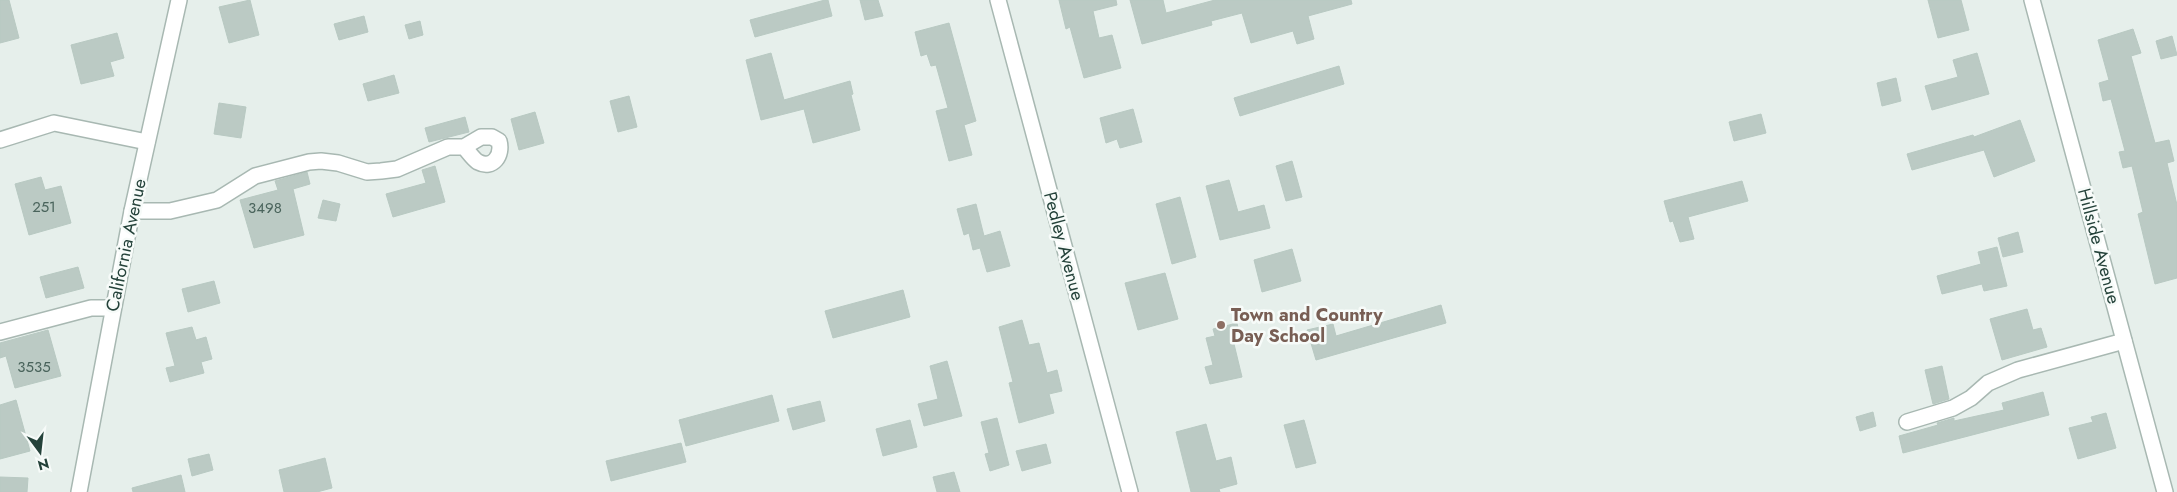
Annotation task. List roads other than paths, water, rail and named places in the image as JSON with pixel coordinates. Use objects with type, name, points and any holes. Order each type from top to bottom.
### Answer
[{"type":"street","name":"California Avenue","points":[[79,492],[132,211],[180,0]]},
{"type":"street","name":"Pedley Avenue","points":[[998,0],[1130,492]]},
{"type":"street","name":"Hillside Avenue","points":[[2032,0],[2165,492]]},
{"type":"street","points":[[0,140],[54,123],[147,142]]},
{"type":"street","points":[[132,211],[170,211],[217,200],[256,176],[309,162],[321,161],[367,172],[381,171],[397,168],[448,147],[464,147]]},
{"type":"street","points":[[0,332],[91,308],[113,308]]},
{"type":"street","points":[[1907,422],[1953,408],[1971,398],[1988,384],[2018,370],[2124,341]]},
{"type":"place","name":"Town and Country Day School","points":[[1221,325]]}]
